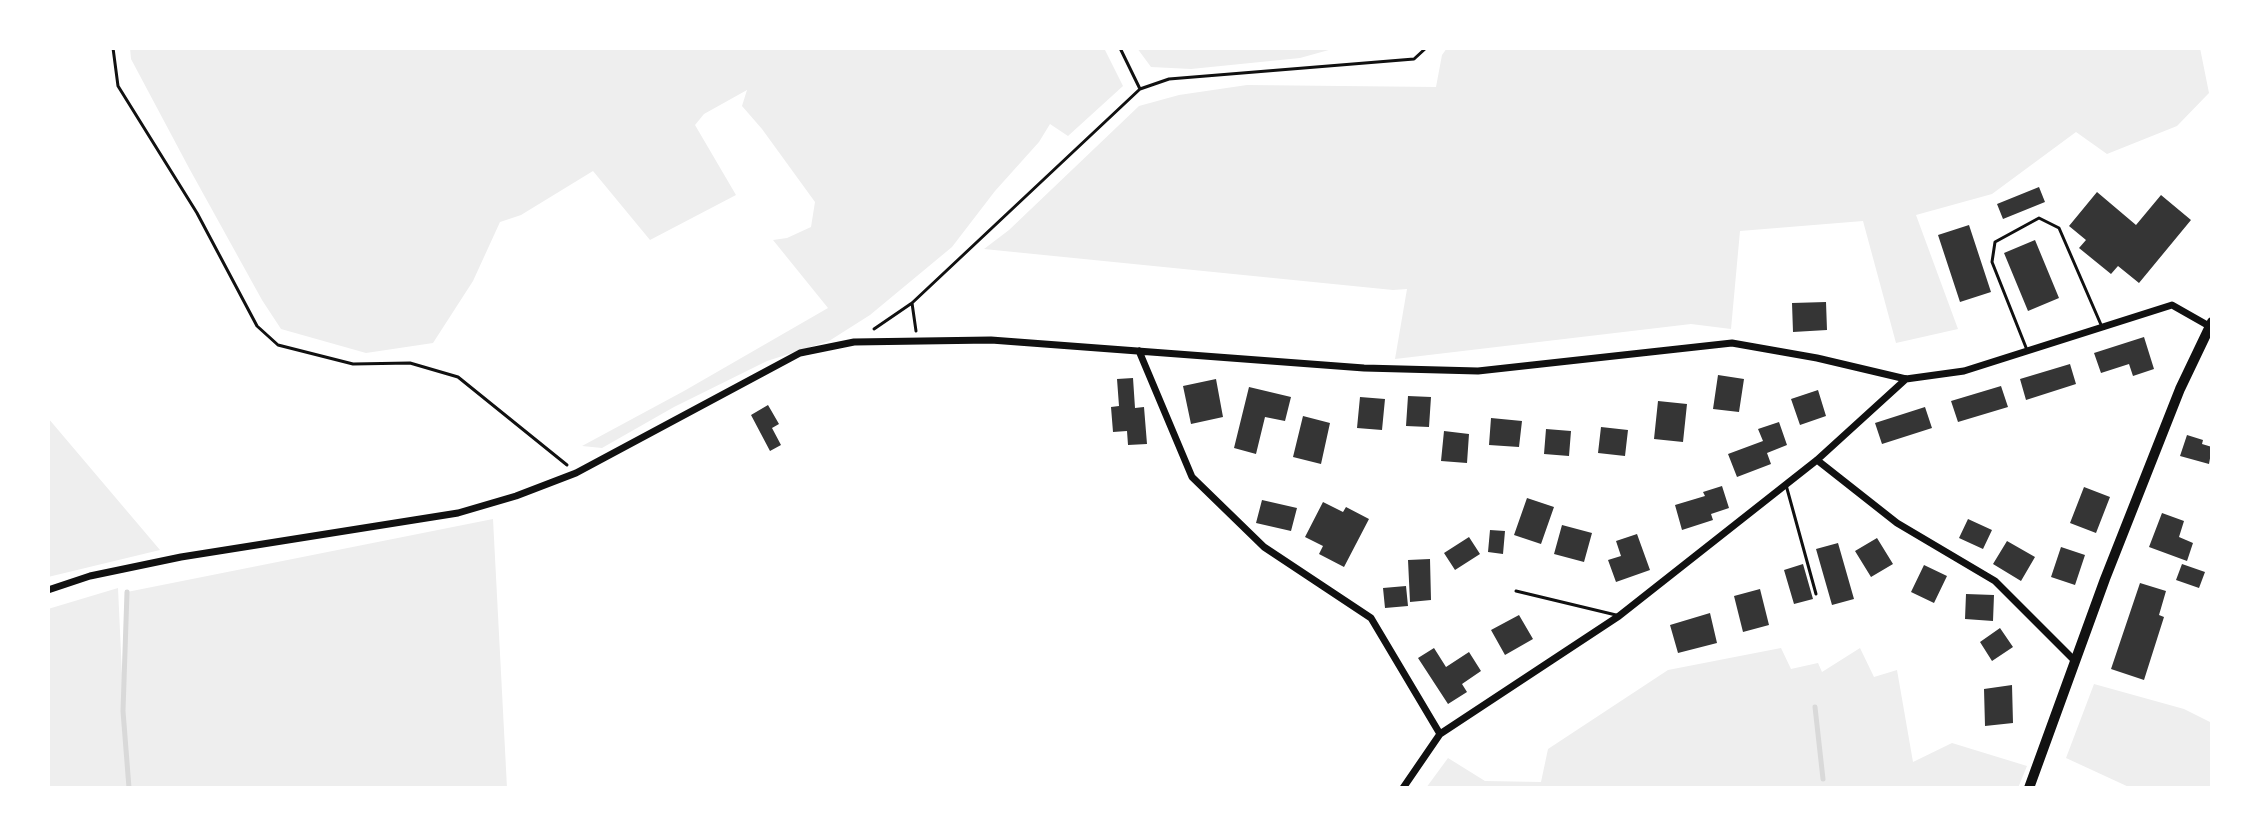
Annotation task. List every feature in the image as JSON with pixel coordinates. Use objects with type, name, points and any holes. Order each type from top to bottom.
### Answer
[{"type":"main road","points":[[2029,788],[2180,389],[2211,324]]},
{"type":"street","points":[[48,590],[90,576],[181,557],[458,513],[516,496],[576,473],[800,353],[854,342],[991,340],[1364,368],[1478,371],[1732,343],[1817,358],[1906,379],[1964,371],[2172,305],[2211,324]]},
{"type":"street","points":[[1139,351],[1192,477],[1264,547],[1371,618],[1440,734]]},
{"type":"street","points":[[1403,788],[1440,734],[1619,616],[1817,460],[1906,379]]},
{"type":"street","points":[[1817,460],[1897,523],[1995,581],[2075,661]]},
{"type":"lane","points":[[2027,350],[1992,262],[1995,242],[2039,218],[2059,228],[2102,327]]},
{"type":"lane","points":[[1786,485],[1816,594]]},
{"type":"lane","points":[[1516,591],[1619,616]]},
{"type":"path","points":[[113,48],[118,86],[197,213],[257,326],[278,345],[353,364],[410,363],[458,377],[509,422],[576,473]]},
{"type":"path","points":[[1120,48],[1140,89]]},
{"type":"path","points":[[854,342],[912,303],[1140,89],[1169,79],[1414,59],[1426,48]]},
{"type":"path","points":[[912,303],[917,341]]},
{"type":"shaded area","points":[[130,48],[1104,48],[1123,86],[1068,136],[1050,124],[1039,142],[995,191],[952,247],[870,315],[829,341],[767,361],[674,407],[602,448],[582,446],[828,308],[773,240],[787,238],[811,227],[815,202],[742,106],[747,90],[704,114],[695,125],[736,195],[650,240],[593,171],[521,215],[500,222],[473,281],[433,343],[366,353],[281,329],[189,168],[131,59]]},
{"type":"shaded area","points":[[1137,48],[1336,48],[1300,58],[1191,69],[1151,67]]},
{"type":"shaded area","points":[[1447,48],[2200,48],[2209,93],[2177,126],[2107,154],[2076,132],[1992,194],[1916,215],[1958,329],[1896,343],[1863,221],[1740,231],[1731,329],[1691,324],[1395,359],[1407,289],[984,249],[1009,230],[1139,106],[1179,95],[1247,85],[1436,87],[1442,55]]},
{"type":"shaded area","points":[[48,418],[160,550],[48,577]]},
{"type":"shaded area","points":[[493,519],[507,788],[48,788],[48,609],[118,588],[123,696],[127,592]]},
{"type":"shaded area","points":[[1781,648],[1791,669],[1818,663],[1822,672],[1860,648],[1874,677],[1897,670],[1913,762],[1952,743],[2027,766],[2018,788],[1426,788],[1448,758],[1485,781],[1541,782],[1548,749],[1668,670]]},
{"type":"shaded area","points":[[2094,684],[2184,709],[2212,723],[2212,788],[2131,788],[2066,758]]},
{"type":"building","points":[[2039,187],[2045,202],[2003,219],[1997,204]]},
{"type":"building","points":[[2097,192],[2136,225],[2161,195],[2191,220],[2139,283],[2118,266],[2111,274],[2079,248],[2086,240],[2069,226]]},
{"type":"building","points":[[1969,225],[1991,292],[1960,302],[1938,235]]},
{"type":"building","points":[[2035,240],[2059,298],[2028,311],[2004,253]]},
{"type":"building","points":[[1826,302],[1827,330],[1793,332],[1792,303]]},
{"type":"building","points":[[2144,337],[2154,369],[2133,376],[2129,364],[2101,373],[2094,353]]},
{"type":"building","points":[[2070,364],[2076,384],[2026,400],[2020,379]]},
{"type":"building","points":[[1718,375],[1744,379],[1739,412],[1713,409]]},
{"type":"building","points":[[1133,378],[1135,408],[1144,407],[1147,444],[1128,445],[1127,431],[1113,432],[1111,407],[1119,406],[1117,379]]},
{"type":"building","points":[[1216,379],[1223,417],[1191,424],[1183,386]]},
{"type":"building","points":[[2001,386],[2008,407],[1958,422],[1951,401]]},
{"type":"building","points":[[1249,387],[1291,397],[1285,421],[1265,417],[1256,454],[1234,448]]},
{"type":"building","points":[[1818,390],[1826,416],[1800,425],[1791,399]]},
{"type":"building","points":[[1408,396],[1431,397],[1429,427],[1406,426]]},
{"type":"building","points":[[1360,397],[1385,399],[1382,430],[1357,428]]},
{"type":"building","points":[[1658,401],[1687,404],[1683,442],[1654,439]]},
{"type":"building","points":[[768,405],[779,424],[772,428],[781,445],[770,451],[751,415]]},
{"type":"building","points":[[1925,407],[1932,428],[1882,444],[1875,423]]},
{"type":"building","points":[[1303,416],[1330,423],[1321,464],[1293,457]]},
{"type":"building","points":[[1491,418],[1522,421],[1519,447],[1489,445]]},
{"type":"building","points":[[1779,422],[1787,445],[1767,453],[1771,464],[1737,477],[1728,454],[1763,441],[1758,429]]},
{"type":"building","points":[[1601,427],[1628,430],[1625,456],[1598,453]]},
{"type":"building","points":[[1546,429],[1571,431],[1569,456],[1544,454]]},
{"type":"building","points":[[1444,431],[1469,434],[1467,463],[1441,461]]},
{"type":"building","points":[[2187,435],[2203,440],[2202,444],[2212,447],[2209,464],[2180,456]]},
{"type":"building","points":[[1722,486],[1729,508],[1711,514],[1713,520],[1682,530],[1675,505],[1705,496],[1703,492]]},
{"type":"building","points":[[2084,487],[2110,497],[2096,533],[2070,523]]},
{"type":"building","points":[[1527,498],[1554,507],[1541,544],[1514,535]]},
{"type":"building","points":[[1262,500],[1297,508],[1291,531],[1256,523]]},
{"type":"building","points":[[1323,502],[1343,512],[1346,507],[1369,519],[1344,567],[1319,554],[1323,546],[1305,537]]},
{"type":"building","points":[[2162,513],[2184,521],[2179,537],[2193,543],[2187,561],[2149,547]]},
{"type":"building","points":[[1968,519],[1992,530],[1983,549],[1959,538]]},
{"type":"building","points":[[1562,525],[1592,533],[1584,562],[1554,554]]},
{"type":"building","points":[[1490,530],[1505,531],[1503,554],[1488,552]]},
{"type":"building","points":[[1637,534],[1650,570],[1616,582],[1608,560],[1621,556],[1616,541]]},
{"type":"building","points":[[1469,537],[1480,554],[1455,570],[1444,553]]},
{"type":"building","points":[[1877,538],[1893,564],[1871,577],[1855,551]]},
{"type":"building","points":[[2007,541],[2035,557],[2021,581],[1993,564]]},
{"type":"building","points":[[1838,543],[1854,599],[1832,605],[1816,549]]},
{"type":"building","points":[[2061,547],[2085,555],[2075,585],[2051,577]]},
{"type":"building","points":[[1430,559],[1431,600],[1410,602],[1408,560]]},
{"type":"building","points":[[1803,564],[1813,599],[1794,604],[1784,570]]},
{"type":"building","points":[[2182,564],[2205,572],[2199,588],[2176,580]]},
{"type":"building","points":[[1924,565],[1947,576],[1934,603],[1911,592]]},
{"type":"building","points":[[2140,583],[2166,591],[2159,615],[2164,617],[2144,680],[2111,669]]},
{"type":"building","points":[[1406,586],[1408,606],[1385,608],[1383,588]]},
{"type":"building","points":[[1760,589],[1769,625],[1743,632],[1734,596]]},
{"type":"building","points":[[1966,594],[1994,595],[1993,621],[1965,619]]},
{"type":"building","points":[[1710,613],[1717,643],[1678,653],[1670,625]]},
{"type":"building","points":[[1519,615],[1533,639],[1505,655],[1491,630]]},
{"type":"building","points":[[2000,628],[2013,647],[1992,661],[1980,642]]},
{"type":"building","points":[[1434,648],[1446,667],[1469,652],[1481,671],[1462,684],[1467,692],[1448,704],[1418,658]]},
{"type":"building","points":[[2012,685],[2013,723],[1985,726],[1984,689]]},
{"type":"waterway","points":[[127,592],[123,711],[129,788]]},
{"type":"waterway","points":[[1815,707],[1823,779]]}]
